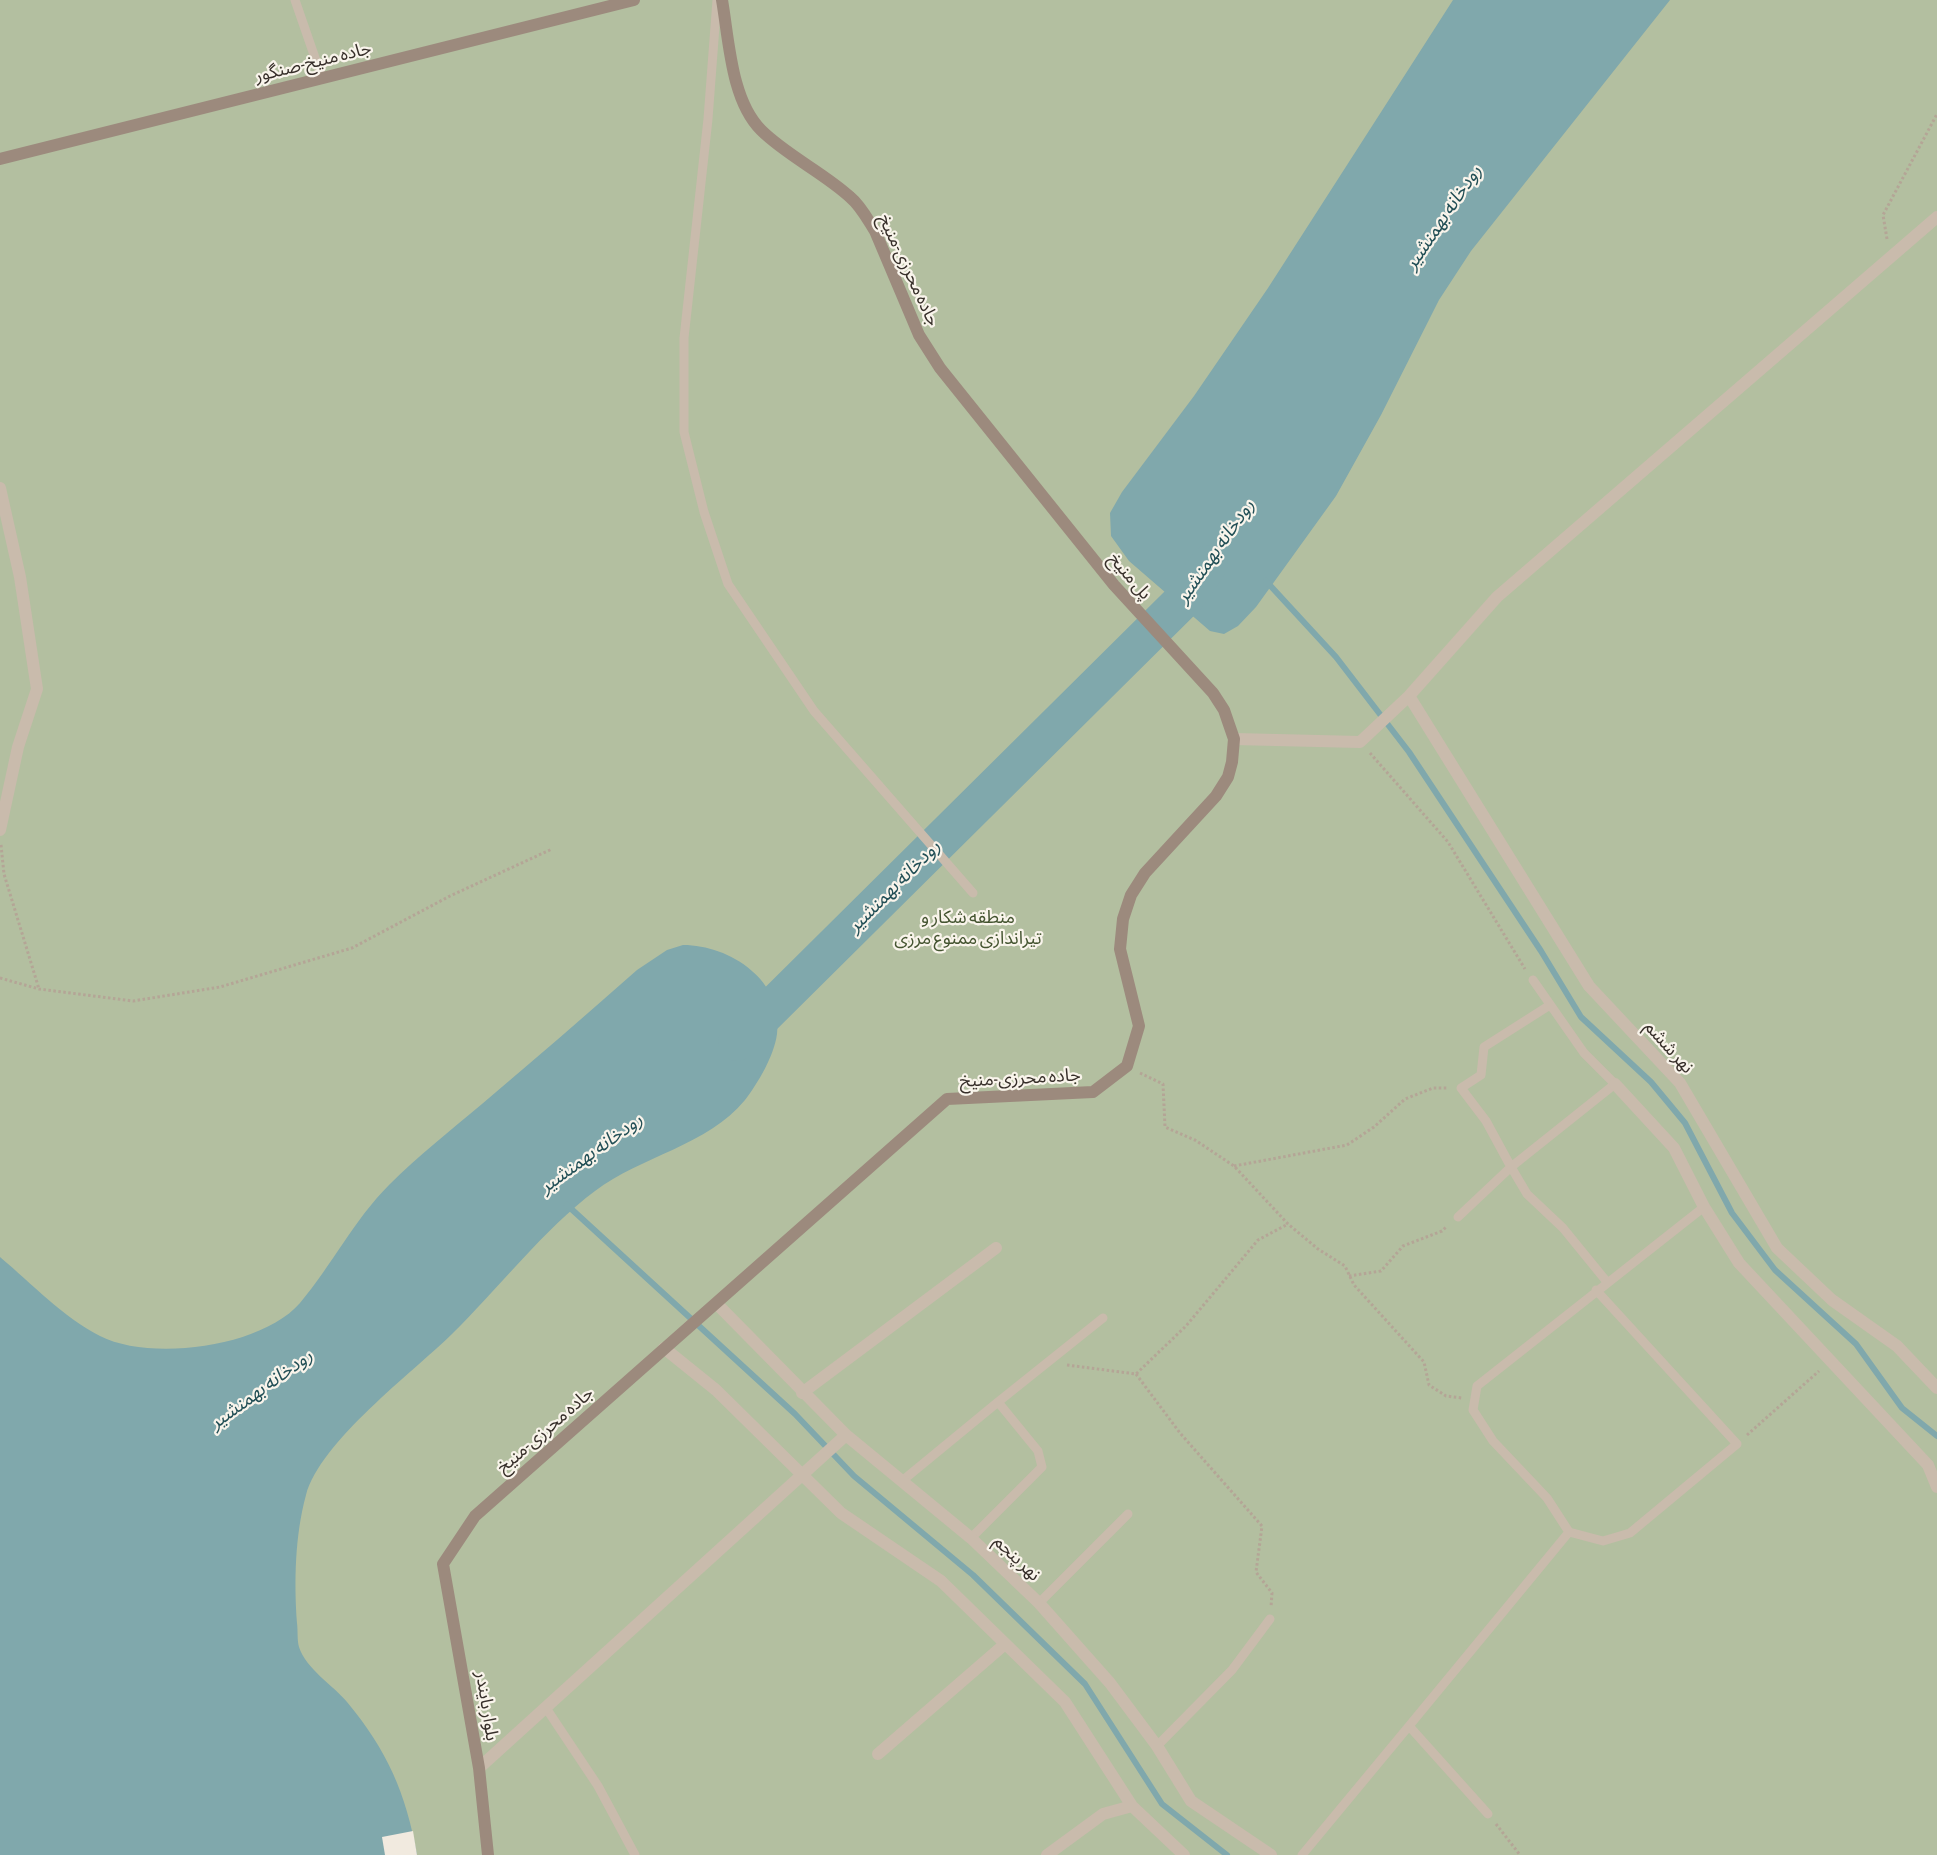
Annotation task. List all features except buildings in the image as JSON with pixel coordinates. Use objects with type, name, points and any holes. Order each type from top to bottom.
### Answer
[{"type":"main road","name":"جاده منیخ-صنگور","points":[[0,159],[634,0]]},
{"type":"main road","name":"جاده محرزی-منیخ","points":[[722,0],[738,91],[748,111],[761,130],[851,198],[866,216],[875,231],[928,352],[1033,483]]},
{"type":"main road","name":"پل منیخ","points":[[1033,483],[1114,585],[1213,693],[1224,710],[1234,739]]},
{"type":"main road","points":[[1126,1066],[1139,1026],[1120,949],[1123,919],[1131,895],[1145,873],[1216,796],[1228,777],[1232,762],[1234,739]]},
{"type":"main road","name":"جاده محرزی-منیخ","points":[[443,1564],[475,1516],[947,1099],[1093,1092],[1126,1066]]},
{"type":"main road","name":"بلوار بایندر","points":[[443,1564],[479,1768],[488,1855]]},
{"type":"street","points":[[1234,739],[1360,742],[1409,696],[1497,597],[1937,217]]},
{"type":"street","points":[[0,488],[20,577],[37,689],[18,747],[0,830]]},
{"type":"street","name":"نهر ششم","points":[[1409,696],[1589,986],[1680,1083],[1777,1248],[1832,1300],[1896,1346],[1937,1388]]},
{"type":"street","points":[[1615,1084],[1674,1148],[1704,1208],[1739,1263],[1928,1465],[1937,1487]]},
{"type":"street","points":[[802,1393],[996,1248]]},
{"type":"street","name":"نهر پنجم","points":[[712,1307],[802,1393],[842,1439],[902,1482],[971,1538],[1039,1603],[1110,1683],[1157,1746],[1191,1802],[1271,1855]]},
{"type":"street","points":[[664,1348],[716,1390],[841,1513],[941,1581],[1006,1644],[1065,1702],[1132,1806],[1184,1855]]},
{"type":"street","points":[[479,1768],[842,1439]]},
{"type":"street","points":[[878,1754],[1006,1644]]},
{"type":"street","points":[[1047,1855],[1103,1814],[1132,1806]]},
{"type":"lane","points":[[295,0],[322,78]]},
{"type":"lane","points":[[717,0],[708,118],[684,338],[684,432],[704,512],[728,584],[814,711],[972,893]]},
{"type":"lane","points":[[1458,1217],[1511,1167],[1615,1084],[1584,1053],[1533,980]]},
{"type":"lane","points":[[1550,1005],[1484,1047],[1481,1075],[1461,1088],[1486,1121],[1527,1194],[1564,1228],[1607,1282]]},
{"type":"lane","points":[[1596,1290],[1738,1444],[1630,1533],[1603,1541],[1568,1532],[1548,1498],[1493,1441],[1473,1410],[1477,1386],[1596,1290],[1704,1208]]},
{"type":"lane","points":[[902,1482],[1103,1318]]},
{"type":"lane","points":[[971,1538],[1042,1466],[1038,1451],[998,1402]]},
{"type":"lane","points":[[1039,1603],[1128,1514]]},
{"type":"lane","points":[[1302,1855],[1568,1532]]},
{"type":"lane","points":[[1157,1746],[1232,1670],[1270,1619]]},
{"type":"lane","points":[[546,1708],[598,1786],[636,1855]]},
{"type":"lane","points":[[1409,1726],[1488,1814]]},
{"type":"path","points":[[1890,258],[1883,215],[1937,114]]},
{"type":"path","points":[[1360,742],[1448,842],[1533,980]]},
{"type":"path","points":[[0,837],[4,874],[39,989]]},
{"type":"path","points":[[0,978],[39,989],[133,1001],[220,987],[352,948],[450,896],[552,849]]},
{"type":"path","points":[[1126,1066],[1162,1084],[1165,1127],[1195,1140],[1234,1166],[1288,1224],[1344,1266],[1354,1285],[1386,1323],[1424,1362],[1429,1385],[1446,1396],[1475,1400]]},
{"type":"path","points":[[1234,1166],[1346,1144],[1374,1127],[1405,1098],[1432,1088],[1461,1088]]},
{"type":"path","points":[[1349,1276],[1380,1271],[1403,1246],[1442,1231],[1458,1217]]},
{"type":"path","points":[[1136,1374],[1186,1326],[1258,1240],[1288,1224]]},
{"type":"path","points":[[1738,1444],[1830,1361]]},
{"type":"path","points":[[1047,1363],[1136,1374],[1180,1433],[1262,1526],[1256,1572],[1272,1593],[1270,1619]]},
{"type":"path","points":[[1488,1814],[1520,1855]]},
{"type":"green space","name":"منطقه شکار و تیراندازی ممنوع مرزی","points":[[0,0],[1937,0],[1937,1855],[0,1855]]},
{"type":"water","points":[[1453,0],[1670,0],[1471,251],[1439,300],[1381,415],[1336,496],[1256,607],[1238,626],[1224,634],[1210,631],[1129,561],[1111,536],[1110,513],[1122,492],[1194,396],[1268,288]]},
{"type":"water","points":[[683,945],[719,951],[736,959],[751,970],[763,983],[772,998],[777,1015],[777,1034],[773,1051],[765,1069],[750,1093],[730,1116],[712,1129],[693,1140],[632,1168],[595,1191],[576,1206],[539,1241],[452,1334],[369,1409],[348,1431],[329,1453],[315,1474],[306,1495],[302,1510],[296,1559],[296,1607],[299,1647],[307,1662],[347,1702],[384,1755],[401,1792],[417,1855],[0,1855],[0,1257],[48,1300],[73,1319],[100,1336],[122,1344],[147,1348],[176,1349],[205,1346],[233,1340],[260,1330],[283,1318],[300,1303],[376,1199],[411,1164],[637,970],[667,950]]},
{"type":"pier","points":[[413,1831],[417,1855],[385,1855],[382,1837]]},
{"type":"waterway","name":"رودخانه بهمنشیر","points":[[737,1042],[1187,596],[1209,564]]},
{"type":"waterway","points":[[1266,581],[1336,657],[1409,752],[1541,951],[1581,1017],[1651,1082],[1685,1123],[1732,1213],[1775,1270],[1856,1344],[1902,1408],[1937,1436]]},
{"type":"waterway","points":[[567,1205],[795,1414],[854,1476],[973,1575],[1085,1684],[1162,1804],[1227,1855]]}]
